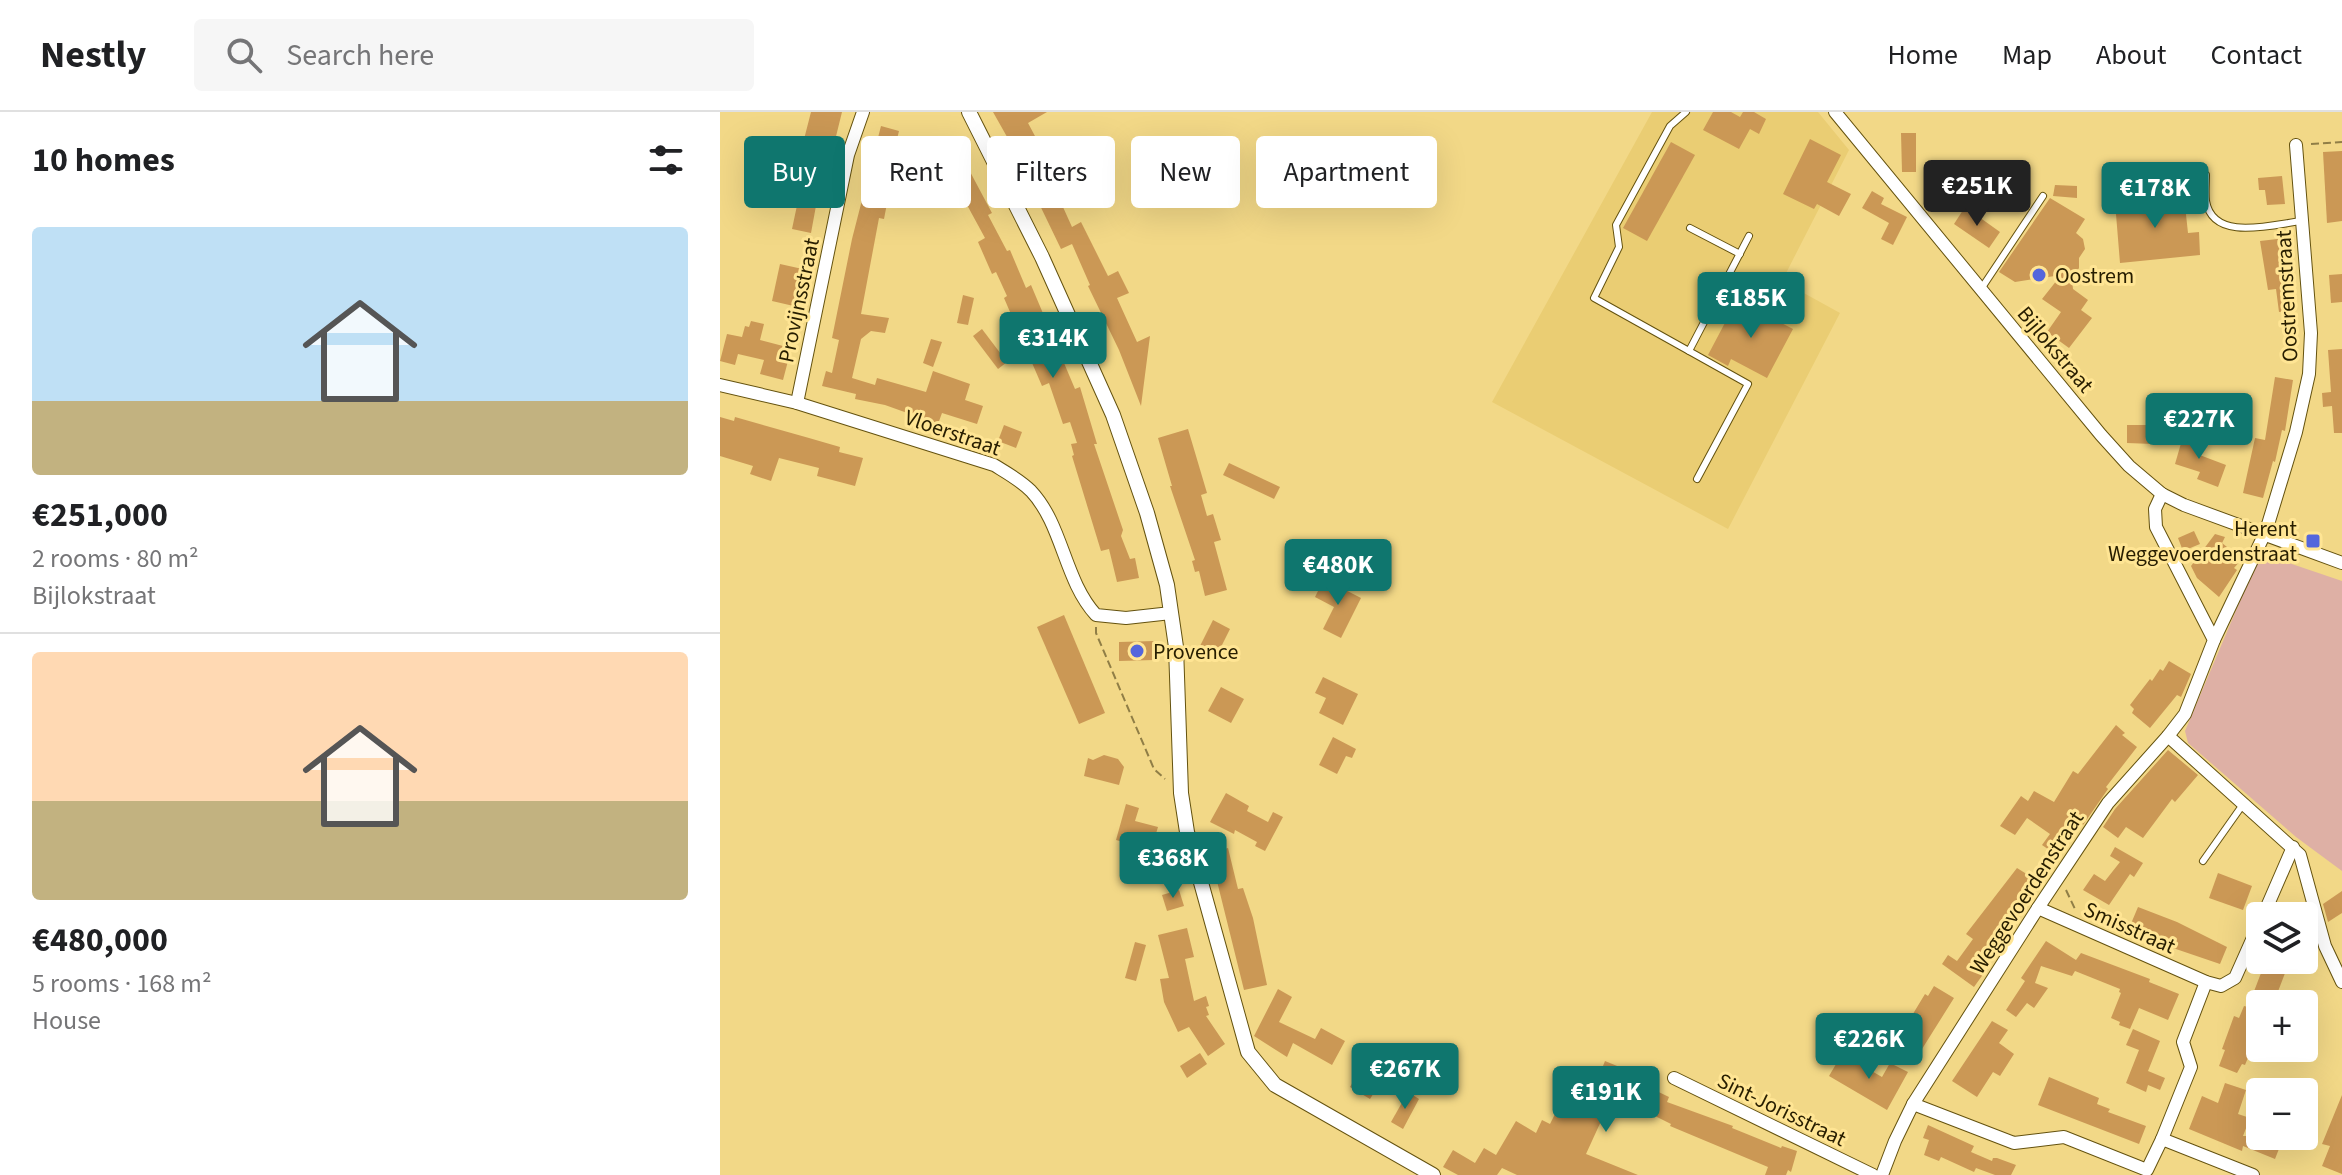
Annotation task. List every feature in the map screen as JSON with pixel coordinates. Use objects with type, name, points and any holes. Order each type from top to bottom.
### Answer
[{"type":"street","name":"Provijnsstraat","points":[[797,403],[848,155],[863,112]]},
{"type":"street","points":[[969,112],[1042,257],[1113,415],[1147,513],[1167,585],[1177,655],[1181,793],[1187,832],[1248,1052],[1275,1085],[1433,1175]]},
{"type":"street","name":"Bijlokstraat","points":[[1835,112],[2129,466],[2162,494],[2184,505],[2342,563]]},
{"type":"street","name":"Oostremstraat","points":[[2265,535],[2296,432],[2309,374],[2311,333],[2296,145]]},
{"type":"street","name":"Vloerstraat","points":[[720,385],[797,403],[994,465],[1017,479],[1044,510],[1084,602],[1096,615]]},
{"type":"street","points":[[2162,494],[2155,509],[2156,527],[2214,640]]},
{"type":"street","name":"Weggevoerdenstraat","points":[[1882,1175],[1913,1104],[2038,908],[2108,803],[2185,714],[2214,640],[2265,535]]},
{"type":"street","points":[[1096,615],[1126,618],[1171,613]]},
{"type":"street","points":[[2168,736],[2300,855],[2325,946],[2342,982]]},
{"type":"street","points":[[2269,902],[2293,847]]},
{"type":"street","name":"Smisstraat","points":[[2038,908],[2206,982]]},
{"type":"street","points":[[1913,1104],[2014,1143],[2064,1137],[2147,1170],[2191,1067],[2183,1042],[2206,982],[2221,986],[2235,978],[2246,953]]},
{"type":"street","name":"Sint-Jorisstraat","points":[[1674,1078],[1873,1175]]},
{"type":"street","points":[[2162,1139],[2253,1175]]},
{"type":"lane","points":[[1686,112],[1670,126],[1616,225],[1619,247],[1594,298],[1748,384],[1697,479]]},
{"type":"lane","points":[[2206,175],[2206,204],[2217,222],[2234,228],[2302,221]]},
{"type":"lane","points":[[1981,289],[2043,196]]},
{"type":"lane","points":[[1690,228],[1740,254]]},
{"type":"lane","points":[[1689,351],[1749,236]]},
{"type":"lane","points":[[2203,861],[2244,803]]},
{"type":"path","points":[[2296,145],[2342,142]]},
{"type":"path","points":[[1096,615],[1096,633],[1154,769],[1181,793]]},
{"type":"path","points":[[2061,874],[2084,928]]},
{"type":"shaded area","points":[[1652,112],[1818,112],[1849,150],[1782,281],[1840,313],[1728,529],[1492,402]]},
{"type":"shaded area","points":[[2274,558],[2342,581],[2342,871],[2296,837],[2188,743],[2185,731],[2256,563]]},
{"type":"building","points":[[811,112],[842,112],[836,136],[805,136]]},
{"type":"building","points":[[993,112],[1047,112],[1028,123],[1035,136],[1007,136]]},
{"type":"building","points":[[1713,112],[1731,112],[1740,117],[1743,112],[1754,112],[1766,119],[1759,134],[1750,129],[1739,149],[1703,130]]},
{"type":"building","points":[[881,126],[899,131],[898,136],[878,136]]},
{"type":"building","points":[[1901,133],[1916,133],[1916,172],[1902,172]]},
{"type":"building","points":[[1810,139],[1841,155],[1827,182],[1851,194],[1839,216],[1817,204],[1814,209],[1783,194]]},
{"type":"building","points":[[1671,142],[1695,155],[1647,241],[1623,228]]},
{"type":"building","points":[[2342,151],[2342,221],[2327,223],[2323,152]]},
{"type":"building","points":[[971,174],[992,213],[988,215],[1007,251],[1010,250],[1026,288],[1031,285],[1075,389],[1080,387],[1097,444],[1094,444],[1123,530],[1121,536],[1130,559],[1135,558],[1139,578],[1117,582],[1109,549],[1101,551],[1072,456],[1071,444],[1077,443],[1070,422],[1063,424],[1049,383],[1042,386],[1004,298],[1007,296],[996,272],[992,274],[978,242],[985,238],[969,208]]},
{"type":"building","points":[[2282,176],[2285,204],[2267,205],[2265,190],[2259,190],[2258,178]]},
{"type":"building","points":[[2055,185],[2077,186],[2077,198],[2053,196]]},
{"type":"building","points":[[1872,191],[1884,198],[1881,204],[1907,217],[1893,245],[1881,239],[1889,223],[1862,208]]},
{"type":"building","points":[[1944,191],[1946,212],[1934,212],[1930,207],[1929,192]]},
{"type":"building","points":[[2184,196],[2188,233],[2199,232],[2200,255],[2120,263],[2115,202]]},
{"type":"building","name":"Oostrem","points":[[2050,198],[2085,219],[2076,233],[2083,239],[2085,249],[2072,280],[2073,289],[2088,300],[2081,310],[2092,318],[2069,348],[2047,332],[2061,312],[2042,299],[2061,275],[2015,282],[1999,272]]},
{"type":"building","points":[[861,204],[861,208],[886,208],[884,219],[879,218],[861,314],[889,318],[885,333],[871,331],[861,339],[852,378],[875,385],[877,378],[926,392],[933,371],[970,384],[965,400],[983,406],[977,424],[942,413],[938,424],[885,405],[855,399],[856,394],[822,386],[826,371],[832,373],[839,340],[832,338]]},
{"type":"building","points":[[1965,207],[2000,232],[1989,248],[1954,224]]},
{"type":"building","points":[[796,208],[816,208],[811,233],[792,229]]},
{"type":"building","points":[[1041,208],[1063,208],[1072,227],[1081,222],[1108,276],[1118,271],[1129,293],[1117,298],[1137,342],[1150,336],[1141,406],[1072,244],[1061,249]]},
{"type":"building","points":[[2286,238],[2294,310],[2279,312],[2276,289],[2268,290],[2260,241]]},
{"type":"building","points":[[780,264],[807,270],[798,307],[772,301]]},
{"type":"building","points":[[2342,274],[2342,302],[2331,303],[2329,275]]},
{"type":"building","points":[[963,295],[974,298],[968,325],[957,323]]},
{"type":"building","points":[[1737,300],[1793,329],[1767,378],[1731,359],[1728,366],[1708,355]]},
{"type":"building","points":[[751,321],[764,324],[760,340],[783,346],[780,360],[788,361],[783,380],[760,374],[764,360],[738,354],[735,365],[720,361],[727,334],[742,337],[745,326],[749,327]]},
{"type":"building","points":[[982,329],[1007,362],[998,369],[973,336]]},
{"type":"building","points":[[931,339],[942,342],[933,367],[923,363]]},
{"type":"building","points":[[2342,349],[2342,433],[2334,433],[2332,406],[2323,407],[2322,393],[2331,392],[2328,350]]},
{"type":"building","points":[[2275,377],[2293,380],[2285,431],[2282,430],[2263,498],[2243,493],[2255,438],[2265,440]]},
{"type":"building","points":[[720,417],[734,421],[735,417],[809,438],[840,447],[839,452],[863,458],[855,486],[817,476],[819,468],[779,458],[771,481],[750,474],[753,466],[720,456]]},
{"type":"building","points":[[1004,425],[1022,432],[1016,448],[998,441]]},
{"type":"building","points":[[2127,425],[2153,425],[2153,444],[2127,443]]},
{"type":"building","points":[[1188,429],[1207,493],[1201,495],[1207,516],[1213,514],[1221,540],[1214,542],[1227,590],[1205,596],[1199,571],[1195,572],[1192,561],[1195,560],[1170,486],[1158,438]]},
{"type":"building","points":[[2184,433],[2201,439],[2197,454],[2226,465],[2218,487],[2197,479],[2200,472],[2175,464]]},
{"type":"building","points":[[1229,463],[1280,487],[1274,499],[1223,475]]},
{"type":"building","points":[[2194,531],[2200,544],[2183,551],[2178,538]]},
{"type":"building","points":[[2215,534],[2225,537],[2222,543],[2242,559],[2219,597],[2197,578],[2191,566]]},
{"type":"building","points":[[1324,579],[1361,598],[1341,638],[1323,629],[1334,607],[1315,597]]},
{"type":"building","points":[[1064,615],[1105,713],[1079,724],[1037,627]]},
{"type":"building","points":[[1213,620],[1230,629],[1216,657],[1199,648]]},
{"type":"building","name":"Provence","points":[[1154,641],[1154,660],[1119,661],[1119,642]]},
{"type":"building","points":[[2169,661],[2191,674],[2181,697],[2177,695],[2150,728],[2132,713],[2134,709],[2130,705]]},
{"type":"building","points":[[1323,677],[1358,694],[1343,725],[1319,713],[1326,698],[1315,693]]},
{"type":"building","points":[[1221,687],[1244,699],[1231,723],[1208,711]]},
{"type":"building","points":[[2116,725],[2125,733],[2122,735],[2137,747],[2058,856],[2042,845],[2050,834],[2027,818],[2015,835],[2000,826],[2021,796],[2028,801],[2034,791],[2054,802],[2073,771],[2078,774]]},
{"type":"building","points":[[1333,737],[1356,749],[1352,758],[1346,756],[1337,774],[1319,765]]},
{"type":"building","points":[[2168,750],[2198,775],[2175,802],[2172,799],[2143,838],[2126,827],[2118,838],[2103,827],[2115,809]]},
{"type":"building","points":[[1104,755],[1118,759],[1124,767],[1119,785],[1084,776],[1088,758],[1093,760]]},
{"type":"building","points":[[1226,793],[1249,806],[1247,811],[1268,822],[1273,812],[1283,817],[1265,851],[1255,846],[1257,842],[1235,830],[1234,834],[1210,822]]},
{"type":"building","points":[[1126,804],[1139,808],[1135,821],[1158,827],[1151,850],[1116,840]]},
{"type":"building","points":[[2115,847],[2143,863],[2134,877],[2130,874],[2109,905],[2083,890],[2094,874],[2105,881],[2120,862],[2110,856]]},
{"type":"building","points":[[1228,848],[1238,889],[1243,888],[1253,918],[1267,985],[1244,990],[1210,853]]},
{"type":"building","points":[[2017,868],[2033,878],[1978,958],[1989,966],[1974,987],[1942,964],[1948,955],[1957,961],[1973,939],[1966,934]]},
{"type":"building","points":[[2218,873],[2252,886],[2243,910],[2209,898]]},
{"type":"building","points":[[1179,890],[1184,906],[1167,911],[1162,895]]},
{"type":"building","points":[[2342,891],[2342,913],[2328,922],[2323,904]]},
{"type":"building","points":[[2138,907],[2227,947],[2220,964],[2173,948],[2175,943],[2130,926]]},
{"type":"building","points":[[1187,928],[1194,957],[1185,959],[1194,1001],[1206,996],[1209,1015],[1206,1016],[1225,1044],[1208,1056],[1189,1027],[1178,1032],[1164,1002],[1160,979],[1169,978],[1158,935]]},
{"type":"building","points":[[2046,941],[2076,960],[2081,953],[2150,979],[2149,982],[2179,994],[2168,1020],[2139,1008],[2130,1029],[2119,1025],[2120,1022],[2111,1018],[2120,989],[2075,971],[2072,976],[2041,966],[2035,983],[2048,988],[2034,1008],[2027,1003],[2016,1017],[2006,1010],[2025,981],[2021,978]]},
{"type":"building","points":[[1135,942],[1146,945],[1136,981],[1125,978]]},
{"type":"building","points":[[2261,974],[2285,974],[2279,990],[2255,990]]},
{"type":"building","points":[[1934,986],[1954,998],[1922,1049],[1903,1037],[1908,1029],[1905,1027],[1925,994],[1928,996]]},
{"type":"building","points":[[1278,989],[1292,997],[1279,1022],[1315,1039],[1321,1028],[1345,1041],[1332,1065],[1293,1043],[1287,1057],[1254,1036]]},
{"type":"building","points":[[2244,1006],[2246,1062],[2237,1073],[2219,1066],[2234,1016],[2239,1018]]},
{"type":"building","points":[[1992,1021],[2008,1030],[1999,1043],[2014,1054],[2000,1076],[1993,1072],[1977,1097],[1952,1081]]},
{"type":"building","points":[[2133,1029],[2160,1041],[2148,1071],[2165,1078],[2160,1090],[2148,1085],[2146,1092],[2126,1083],[2139,1050],[2126,1045]]},
{"type":"building","points":[[1200,1053],[1207,1064],[1187,1078],[1180,1066]]},
{"type":"building","points":[[1842,1054],[1882,1077],[1890,1063],[1908,1072],[1887,1110],[1829,1076]]},
{"type":"building","points":[[1605,1061],[1622,1068],[1616,1080],[1637,1089],[1640,1083],[1669,1097],[1667,1102],[1733,1126],[1781,1148],[1797,1151],[1791,1172],[1788,1170],[1786,1175],[1765,1175],[1768,1167],[1670,1126],[1613,1095],[1586,1154],[1638,1175],[1517,1175],[1502,1168],[1497,1175],[1458,1175],[1443,1167],[1453,1150],[1475,1163],[1484,1148],[1496,1155],[1516,1121],[1536,1133],[1542,1120],[1550,1124],[1579,1066],[1599,1076]]},
{"type":"building","points":[[1364,1062],[1380,1072],[1377,1077],[1382,1080],[1370,1099],[1350,1087]]},
{"type":"building","points":[[2049,1077],[2099,1098],[2097,1104],[2110,1109],[2108,1112],[2146,1126],[2139,1144],[2038,1105]]},
{"type":"building","points":[[2225,1083],[2246,1090],[2238,1114],[2246,1117],[2243,1136],[2246,1136],[2246,1147],[2243,1146],[2242,1151],[2189,1129],[2202,1096],[2218,1103]]},
{"type":"building","points":[[1408,1092],[1419,1099],[1403,1129],[1391,1122]]},
{"type":"building","points":[[2342,1095],[2342,1174],[2322,1166],[2330,1146],[2322,1144]]},
{"type":"building","points":[[1928,1125],[1974,1146],[1971,1152],[1992,1161],[1997,1158],[2016,1165],[2011,1175],[1995,1175],[1976,1168],[1974,1172],[1941,1157],[1939,1161],[1924,1155],[1929,1140],[1923,1138]]},
{"type":"building","points":[[2253,1150],[2279,1150],[2275,1159]]},
{"type":"place","name":"Oostrem","points":[[2039,275]]},
{"type":"place","name":"Herent Weggevoerdenstraat","points":[[2313,541]]},
{"type":"place","name":"Provence","points":[[1137,651]]}]
